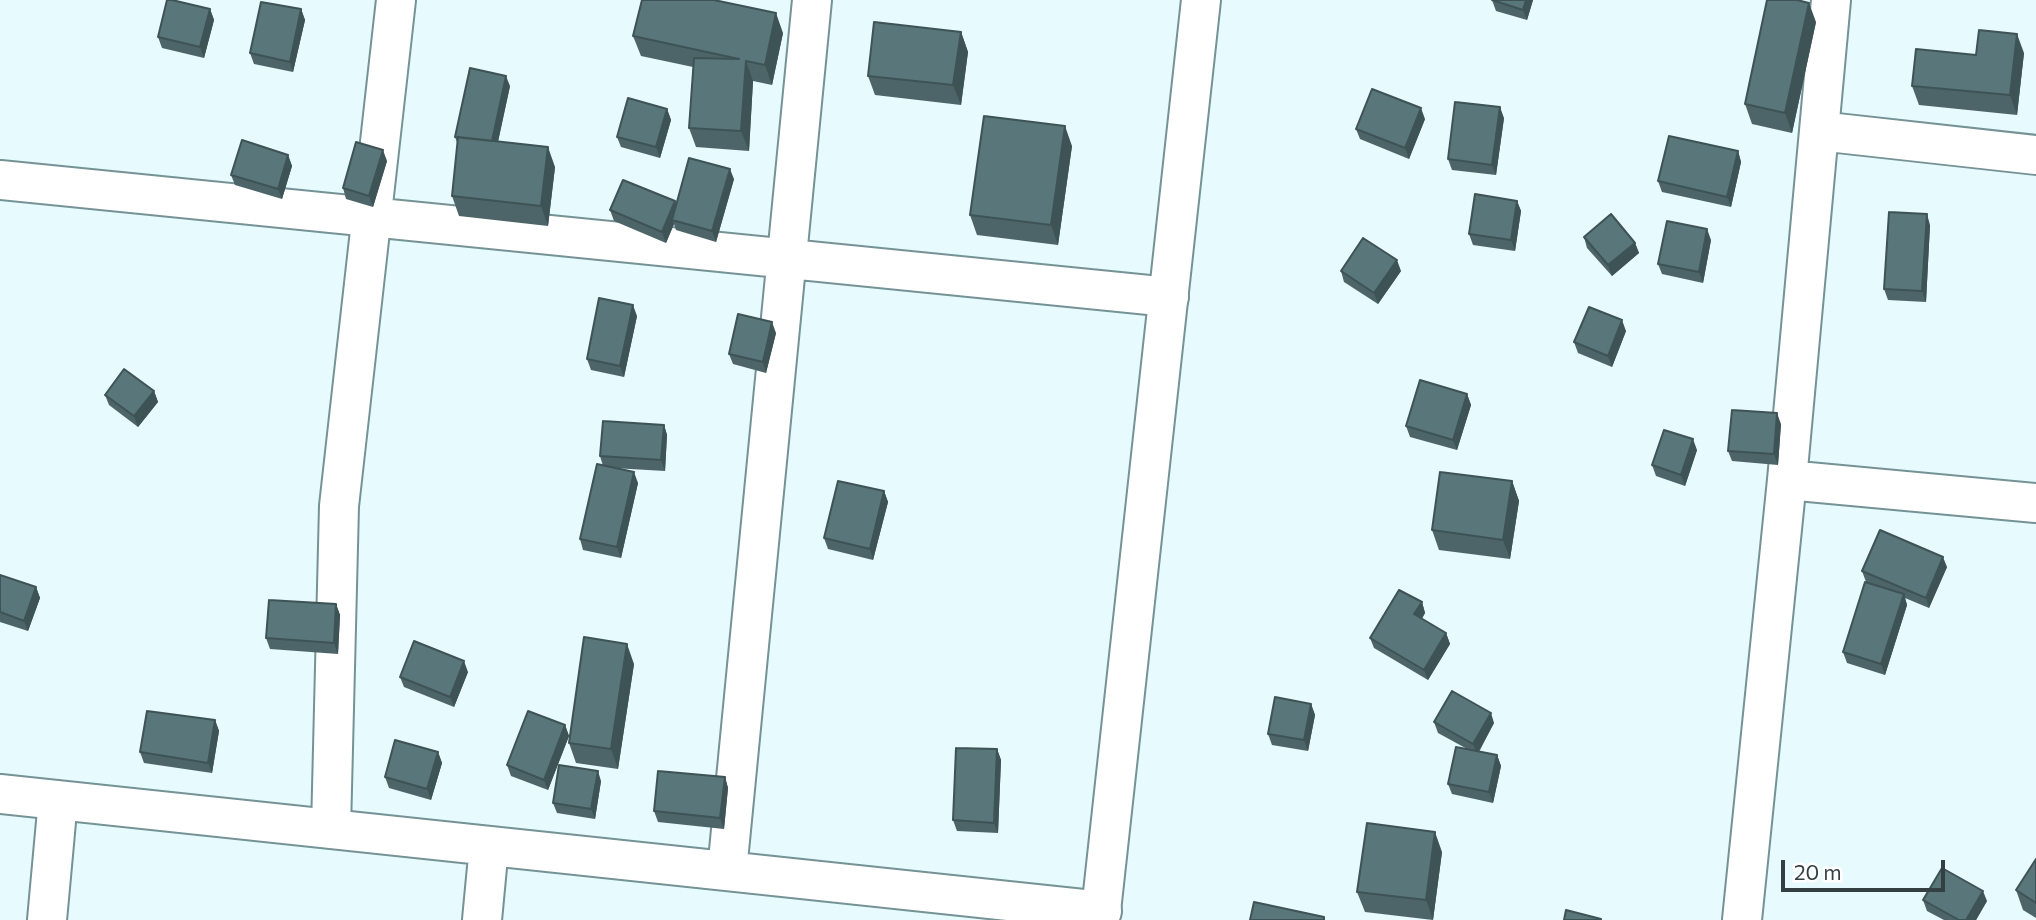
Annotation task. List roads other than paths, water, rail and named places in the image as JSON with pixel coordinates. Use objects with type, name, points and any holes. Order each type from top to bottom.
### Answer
[{"type":"street","points":[[331,829],[339,506],[396,0]]},
{"type":"street","points":[[727,871],[812,0]]},
{"type":"street","points":[[0,794],[727,871],[1101,915],[1201,0]]},
{"type":"street","points":[[1742,920],[1787,480],[1831,0]]},
{"type":"street","points":[[1819,131],[2036,155]]},
{"type":"street","points":[[0,180],[1169,297]]},
{"type":"street","points":[[1787,480],[2036,503]]},
{"type":"street","points":[[47,920],[58,800]]},
{"type":"street","points":[[482,920],[489,846]]}]
